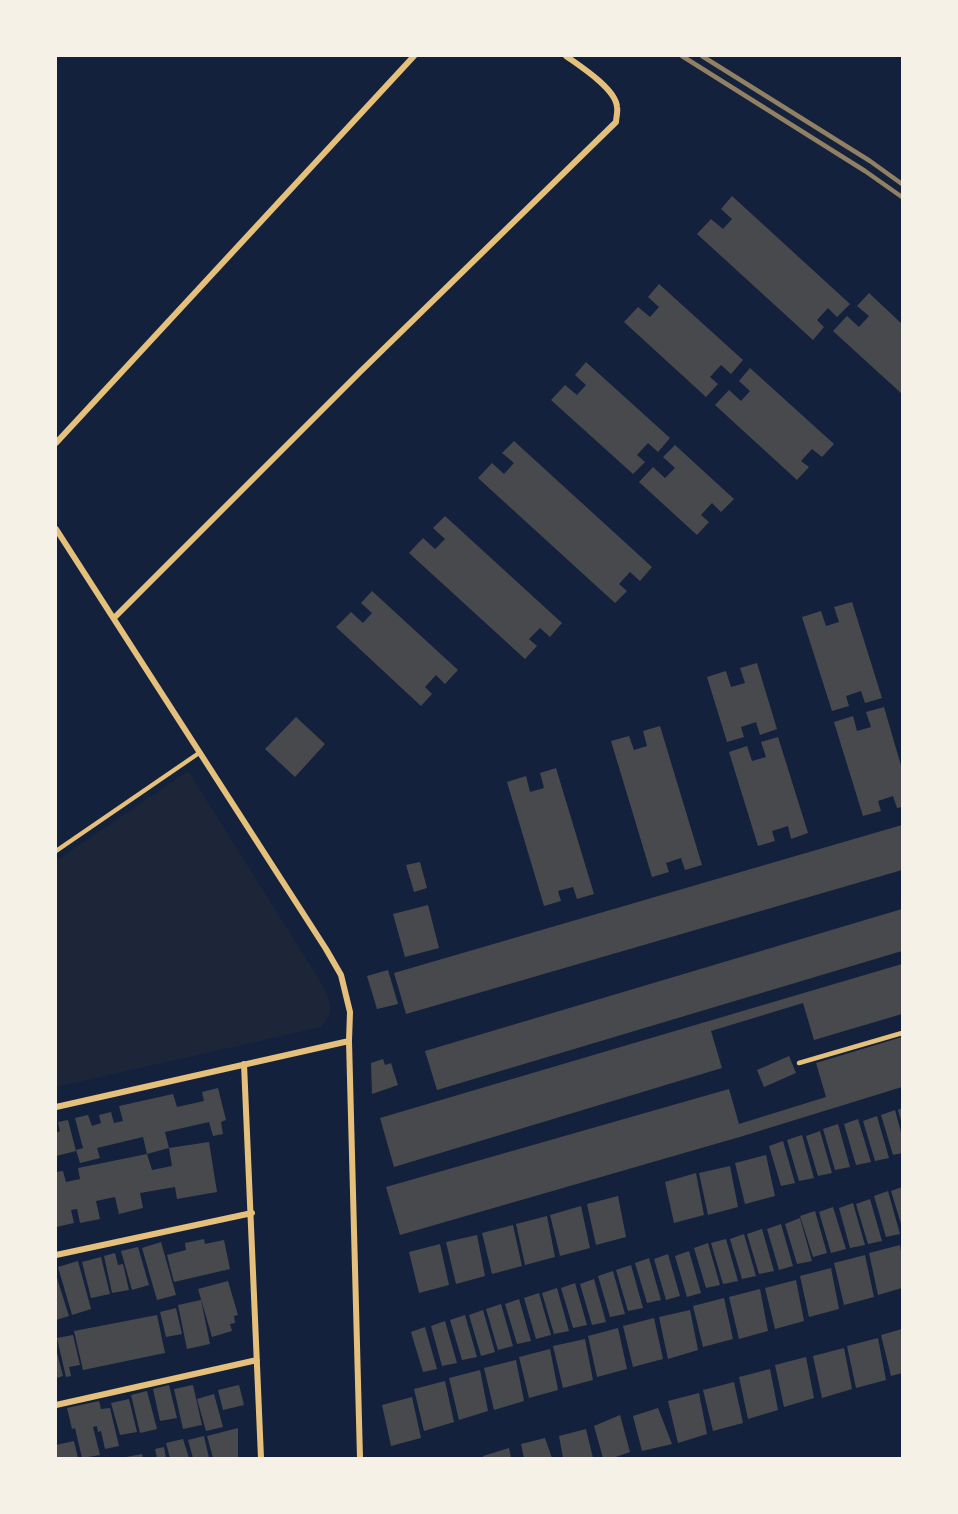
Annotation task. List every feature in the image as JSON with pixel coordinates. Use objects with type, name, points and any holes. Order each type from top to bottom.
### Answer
[{"type":"street","points":[[56,443],[414,56]]},
{"type":"street","points":[[114,618],[360,372],[616,122],[617,106],[612,94],[596,78],[566,56]]},
{"type":"street","points":[[56,529],[303,911],[341,975],[350,1012],[360,1458]]},
{"type":"street","points":[[56,1107],[349,1041]]},
{"type":"street","points":[[244,1064],[261,1458]]},
{"type":"street","points":[[56,1255],[252,1213]]},
{"type":"street","points":[[56,1405],[257,1360]]},
{"type":"lane","points":[[56,851],[199,753]]},
{"type":"lane","points":[[799,1063],[903,1034]]},
{"type":"shaded area","points":[[188,771],[320,981],[330,1004],[329,1015],[321,1027],[56,1087],[56,861]]},
{"type":"building","points":[[732,196],[850,304],[837,317],[828,308],[817,320],[824,327],[813,340],[697,234],[711,219],[723,229],[732,219],[721,209]]},
{"type":"building","points":[[659,284],[743,360],[731,374],[721,365],[710,377],[718,384],[706,397],[624,322],[638,307],[650,317],[659,307],[648,297]]},
{"type":"building","points":[[869,293],[902,324],[902,394],[833,331],[847,316],[859,327],[869,316],[857,306]]},
{"type":"building","points":[[586,362],[670,438],[658,452],[648,443],[637,455],[645,462],[633,474],[551,400],[565,385],[577,395],[586,385],[575,375]]},
{"type":"building","points":[[750,368],[834,444],[822,457],[812,449],[801,461],[809,467],[797,480],[715,405],[729,390],[741,401],[750,391],[739,381]]},
{"type":"building","points":[[514,441],[652,567],[640,581],[630,572],[619,584],[627,591],[615,603],[478,478],[492,463],[504,474],[514,463],[502,453]]},
{"type":"building","points":[[675,445],[734,499],[721,512],[712,503],[701,515],[709,522],[697,535],[639,482],[653,467],[665,478],[675,468],[663,457]]},
{"type":"building","points":[[445,516],[562,623],[550,637],[540,628],[529,639],[537,646],[525,659],[409,553],[423,538],[435,549],[445,539],[433,528]]},
{"type":"building","points":[[372,591],[458,670],[445,684],[436,675],[425,687],[432,694],[421,706],[336,627],[351,612],[363,623],[372,613],[361,603]]},
{"type":"building","points":[[852,602],[882,698],[865,703],[861,691],[846,696],[849,706],[832,711],[802,617],[821,611],[826,626],[839,622],[834,607]]},
{"type":"building","points":[[757,663],[777,729],[760,735],[756,722],[741,727],[744,737],[727,742],[707,677],[726,671],[731,687],[745,683],[740,668]]},
{"type":"building","points":[[884,707],[902,769],[902,807],[897,808],[893,796],[878,801],[881,811],[863,816],[834,722],[853,716],[857,731],[871,727],[866,712]]},
{"type":"building","points":[[296,717],[325,744],[295,777],[265,749]]},
{"type":"building","points":[[660,726],[702,865],[685,870],[681,858],[666,863],[669,872],[652,877],[611,741],[629,736],[634,750],[647,746],[643,731]]},
{"type":"building","points":[[778,737],[808,833],[791,839],[788,826],[772,831],[775,841],[758,846],[729,752],[747,746],[752,761],[766,757],[761,742]]},
{"type":"building","points":[[556,768],[594,894],[577,899],[573,887],[558,891],[561,901],[544,906],[507,782],[526,776],[530,792],[544,788],[540,773]]},
{"type":"building","points":[[902,825],[902,870],[406,1014],[394,973]]},
{"type":"building","points":[[420,862],[427,888],[414,892],[406,865]]},
{"type":"building","points":[[428,905],[439,948],[405,957],[393,914]]},
{"type":"building","points":[[902,909],[902,951],[437,1090],[425,1051]]},
{"type":"building","points":[[902,964],[902,1014],[814,1040],[803,1003],[711,1031],[722,1068],[394,1167],[380,1118]]},
{"type":"building","points":[[388,970],[398,1004],[377,1009],[367,976]]},
{"type":"building","points":[[902,1037],[902,1087],[743,1136],[400,1235],[386,1187],[729,1089],[739,1124],[826,1097],[816,1063]]},
{"type":"building","points":[[789,1056],[796,1073],[764,1087],[757,1070]]},
{"type":"building","points":[[383,1059],[385,1065],[391,1063],[398,1085],[372,1094],[371,1063]]},
{"type":"building","points":[[218,1088],[226,1120],[221,1122],[223,1134],[213,1136],[209,1122],[165,1132],[169,1148],[147,1154],[143,1137],[97,1148],[100,1158],[80,1163],[76,1150],[83,1148],[75,1118],[88,1115],[92,1126],[101,1123],[99,1115],[111,1112],[114,1123],[123,1121],[119,1106],[173,1094],[177,1107],[204,1101],[202,1092]]},
{"type":"building","points":[[902,1108],[902,1124],[898,1110]]},
{"type":"building","points":[[895,1110],[902,1136],[902,1153],[893,1155],[881,1115]]},
{"type":"building","points":[[877,1116],[889,1158],[875,1161],[863,1121]]},
{"type":"building","points":[[858,1119],[871,1162],[856,1165],[844,1124]]},
{"type":"building","points":[[68,1120],[76,1151],[56,1156],[56,1133],[60,1131],[58,1122]]},
{"type":"building","points":[[838,1124],[850,1167],[835,1170],[823,1129]]},
{"type":"building","points":[[820,1131],[832,1173],[818,1176],[806,1136]]},
{"type":"building","points":[[802,1135],[814,1178],[799,1181],[787,1140]]},
{"type":"building","points":[[783,1141],[795,1183],[781,1186],[769,1146]]},
{"type":"building","points":[[209,1142],[217,1192],[177,1199],[175,1187],[140,1193],[143,1208],[119,1214],[115,1197],[96,1201],[100,1219],[80,1223],[77,1209],[71,1210],[74,1223],[56,1227],[56,1172],[63,1171],[66,1182],[80,1179],[78,1168],[147,1154],[152,1170],[172,1166],[169,1148]]},
{"type":"building","points":[[766,1155],[775,1196],[745,1204],[735,1163]]},
{"type":"building","points":[[730,1166],[738,1207],[708,1215],[699,1173]]},
{"type":"building","points":[[696,1173],[704,1215],[674,1223],[665,1182]]},
{"type":"building","points":[[902,1187],[902,1227],[891,1191]]},
{"type":"building","points":[[888,1191],[900,1234],[886,1237],[874,1196]]},
{"type":"building","points":[[618,1196],[626,1237],[596,1245],[587,1204]]},
{"type":"building","points":[[870,1199],[882,1241],[868,1244],[856,1204]]},
{"type":"building","points":[[853,1203],[865,1245],[850,1248],[839,1208]]},
{"type":"building","points":[[581,1206],[590,1248],[560,1256],[550,1215]]},
{"type":"building","points":[[833,1207],[846,1249],[831,1253],[819,1212]]},
{"type":"building","points":[[815,1211],[827,1253],[813,1257],[800,1216]]},
{"type":"building","points":[[547,1216],[555,1257],[525,1265],[516,1224]]},
{"type":"building","points":[[800,1218],[812,1261],[797,1264],[785,1224]]},
{"type":"building","points":[[781,1224],[793,1266],[779,1270],[767,1229]]},
{"type":"building","points":[[513,1225],[522,1266],[492,1274],[482,1233]]},
{"type":"building","points":[[762,1229],[774,1271],[759,1274],[747,1234]]},
{"type":"building","points":[[744,1234],[756,1276],[742,1279],[730,1239]]},
{"type":"building","points":[[477,1235],[485,1276],[456,1284],[446,1242]]},
{"type":"building","points":[[204,1239],[205,1244],[224,1240],[230,1269],[174,1282],[167,1255],[186,1250],[185,1243]]},
{"type":"building","points":[[726,1239],[738,1281],[723,1284],[711,1243]]},
{"type":"building","points":[[161,1242],[176,1295],[157,1300],[142,1248]]},
{"type":"building","points":[[708,1243],[720,1285],[706,1288],[694,1248]]},
{"type":"building","points":[[440,1244],[449,1285],[419,1293],[409,1252]]},
{"type":"building","points":[[900,1245],[902,1288],[878,1295],[869,1253]]},
{"type":"building","points":[[138,1247],[149,1285],[132,1290],[121,1251]]},
{"type":"building","points":[[689,1251],[701,1293],[687,1297],[675,1256]]},
{"type":"building","points":[[115,1253],[118,1265],[123,1264],[129,1290],[112,1293],[104,1256]]},
{"type":"building","points":[[668,1254],[680,1296],[666,1300],[654,1259]]},
{"type":"building","points":[[865,1255],[874,1297],[844,1305],[834,1263]]},
{"type":"building","points":[[101,1257],[110,1294],[91,1298],[82,1262]]},
{"type":"building","points":[[649,1258],[661,1300],[647,1303],[635,1263]]},
{"type":"building","points":[[78,1261],[91,1309],[72,1315],[58,1267]]},
{"type":"building","points":[[631,1265],[643,1308],[628,1311],[616,1270]]},
{"type":"building","points":[[831,1268],[839,1309],[809,1317],[800,1276]]},
{"type":"building","points":[[613,1271],[625,1314],[610,1317],[598,1276]]},
{"type":"building","points":[[56,1275],[69,1316],[56,1320]]},
{"type":"building","points":[[594,1279],[606,1322],[592,1325],[580,1284]]},
{"type":"building","points":[[796,1280],[804,1321],[775,1329],[765,1288]]},
{"type":"building","points":[[228,1281],[238,1315],[234,1316],[235,1323],[230,1324],[232,1331],[212,1337],[198,1289]]},
{"type":"building","points":[[575,1283],[587,1325],[573,1328],[561,1288]]},
{"type":"building","points":[[557,1288],[569,1331],[554,1334],[542,1293]]},
{"type":"building","points":[[760,1289],[768,1331],[739,1339],[729,1297]]},
{"type":"building","points":[[539,1293],[551,1335],[536,1339],[524,1298]]},
{"type":"building","points":[[724,1298],[733,1339],[703,1347],[693,1306]]},
{"type":"building","points":[[519,1299],[531,1341],[517,1344],[505,1304]]},
{"type":"building","points":[[201,1300],[210,1344],[187,1349],[178,1305]]},
{"type":"building","points":[[501,1304],[513,1346],[498,1350],[486,1309]]},
{"type":"building","points":[[176,1308],[182,1334],[166,1337],[160,1312]]},
{"type":"building","points":[[483,1310],[495,1352],[481,1356],[469,1315]]},
{"type":"building","points":[[690,1310],[698,1350],[668,1359],[659,1317]]},
{"type":"building","points":[[157,1315],[165,1353],[83,1370],[74,1331]]},
{"type":"building","points":[[465,1315],[477,1357],[462,1360],[450,1320]]},
{"type":"building","points":[[654,1318],[663,1359],[633,1367],[623,1326]]},
{"type":"building","points":[[445,1321],[457,1363],[442,1366],[431,1326]]},
{"type":"building","points":[[425,1327],[437,1369],[423,1372],[411,1332]]},
{"type":"building","points":[[618,1328],[627,1369],[597,1377],[588,1336]]},
{"type":"building","points":[[902,1329],[902,1373],[891,1376],[881,1335]]},
{"type":"building","points":[[73,1335],[80,1365],[69,1367],[71,1376],[66,1377],[57,1338]]},
{"type":"building","points":[[878,1338],[886,1380],[856,1388],[847,1346]]},
{"type":"building","points":[[585,1339],[593,1380],[563,1388],[553,1346]]},
{"type":"building","points":[[844,1348],[852,1389],[822,1398],[813,1356]]},
{"type":"building","points":[[56,1349],[63,1376],[56,1378]]},
{"type":"building","points":[[550,1349],[558,1390],[529,1398],[519,1357]]},
{"type":"building","points":[[806,1357],[814,1398],[784,1407],[775,1365]]},
{"type":"building","points":[[516,1360],[524,1401],[494,1410],[484,1368]]},
{"type":"building","points":[[770,1369],[778,1410],[748,1419],[739,1377]]},
{"type":"building","points":[[480,1370],[488,1411],[459,1420],[449,1378]]},
{"type":"building","points":[[445,1381],[454,1422],[424,1431],[414,1389]]},
{"type":"building","points":[[734,1382],[743,1423],[713,1431],[703,1390]]},
{"type":"building","points":[[169,1385],[177,1418],[160,1421],[153,1389]]},
{"type":"building","points":[[193,1385],[202,1425],[183,1429],[174,1389]]},
{"type":"building","points":[[239,1385],[244,1405],[223,1410],[218,1390]]},
{"type":"building","points":[[147,1391],[157,1429],[140,1433],[131,1395]]},
{"type":"building","points":[[699,1393],[707,1434],[678,1443],[668,1401]]},
{"type":"building","points":[[214,1394],[223,1427],[206,1431],[197,1399]]},
{"type":"building","points":[[412,1397],[421,1438],[391,1446],[382,1405]]},
{"type":"building","points":[[129,1399],[137,1432],[120,1435],[111,1403]]},
{"type":"building","points":[[99,1401],[101,1409],[110,1408],[119,1446],[105,1449],[101,1431],[98,1432],[97,1426],[93,1427],[100,1455],[82,1458],[75,1428],[72,1429],[67,1408]]},
{"type":"building","points":[[658,1408],[672,1444],[642,1451],[633,1416]]},
{"type":"building","points":[[620,1415],[630,1452],[613,1458],[603,1458],[594,1426]]},
{"type":"building","points":[[238,1428],[238,1458],[213,1458],[207,1436]]},
{"type":"building","points":[[586,1429],[593,1458],[563,1458],[559,1436]]},
{"type":"building","points":[[204,1436],[209,1458],[193,1458],[188,1440]]},
{"type":"building","points":[[545,1438],[552,1458],[524,1458],[521,1444]]},
{"type":"building","points":[[183,1439],[189,1458],[170,1458],[166,1443]]},
{"type":"building","points":[[74,1441],[78,1458],[57,1458],[56,1445]]},
{"type":"building","points":[[164,1447],[166,1458],[157,1458],[155,1449]]},
{"type":"building","points":[[509,1448],[511,1458],[484,1458],[483,1456]]},
{"type":"building","points":[[142,1454],[143,1458],[126,1457]]},
{"type":"railway","points":[[682,56],[865,171],[902,197]]},
{"type":"railway","points":[[702,56],[870,161],[902,184]]}]
